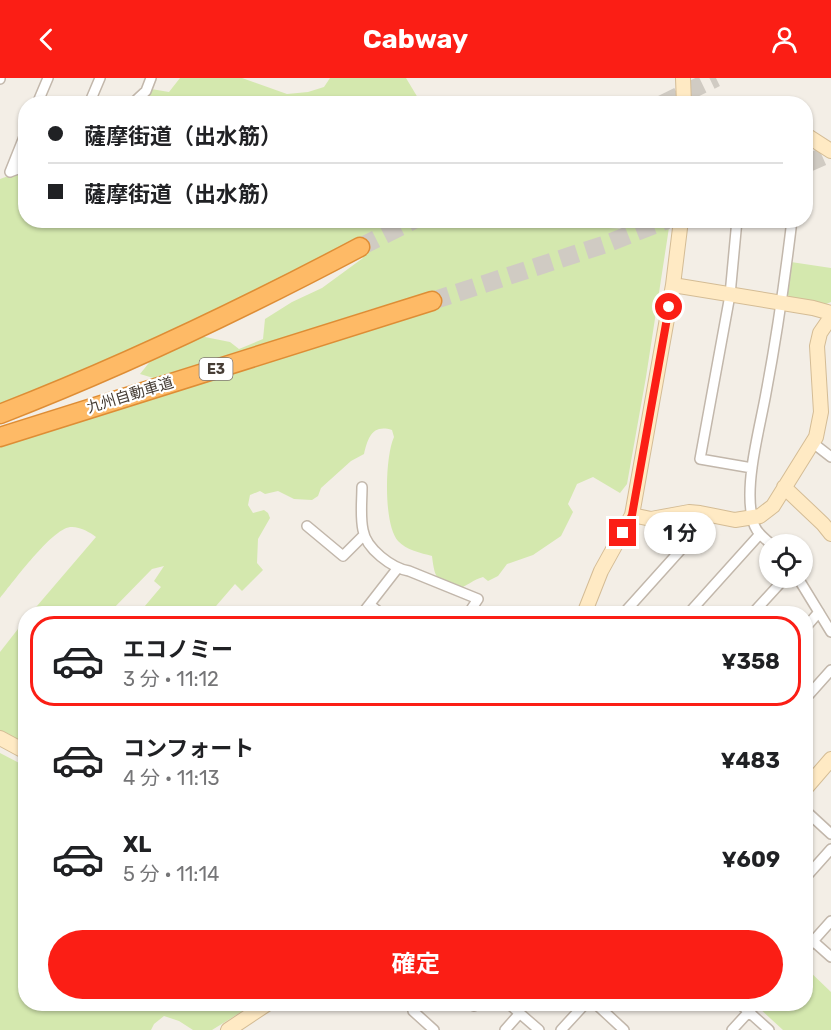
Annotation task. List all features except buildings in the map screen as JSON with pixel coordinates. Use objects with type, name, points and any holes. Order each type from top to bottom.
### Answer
[{"type":"highway","name":"九州自動車道","points":[[0,414],[156,350],[273,293],[360,247]]},
{"type":"highway","name":"九州自動車道","points":[[0,437],[432,302]]},
{"type":"street","points":[[40,96],[48,78]]},
{"type":"street","points":[[92,96],[99,78]]},
{"type":"street","points":[[141,96],[146,91],[151,78]]},
{"type":"street","points":[[683,78],[684,96]]},
{"type":"street","points":[[813,139],[831,151]]},
{"type":"street","points":[[18,152],[10,171],[18,168]]},
{"type":"street","points":[[588,606],[601,571],[632,515],[673,285],[680,228]]},
{"type":"street","points":[[736,228],[730,295],[700,459],[752,468]]},
{"type":"street","points":[[760,534],[755,530],[750,505],[752,468],[782,304],[791,228]]},
{"type":"street","points":[[632,515],[651,519],[689,512],[735,520],[752,518],[767,512],[813,443],[820,425],[817,346],[820,333],[831,315],[813,308],[673,285]]},
{"type":"street","points":[[813,443],[831,457]]},
{"type":"street","points":[[784,487],[831,533]]},
{"type":"street","points":[[362,488],[364,535],[380,557],[398,569],[410,571],[478,600],[474,606]]},
{"type":"street","points":[[630,606],[712,515]]},
{"type":"street","points":[[307,526],[343,556],[364,535]]},
{"type":"street","points":[[695,606],[759,535]]},
{"type":"street","points":[[370,605],[398,569]]},
{"type":"street","points":[[760,606],[777,588]]},
{"type":"street","points":[[804,588],[831,632]]},
{"type":"street","points":[[813,619],[819,612]]},
{"type":"street","points":[[813,690],[831,670]]},
{"type":"street","points":[[0,738],[18,748]]},
{"type":"street","points":[[813,780],[831,759]]},
{"type":"street","points":[[813,817],[831,834]]},
{"type":"street","points":[[813,869],[831,849]]},
{"type":"street","points":[[831,921],[813,941],[831,957]]},
{"type":"street","points":[[228,1030],[256,1011]]},
{"type":"street","points":[[413,1011],[434,1030]]},
{"type":"street","points":[[518,1011],[539,1030]]},
{"type":"street","points":[[561,1030],[579,1011]]},
{"type":"street","points":[[604,1011],[624,1030]]},
{"type":"street","points":[[732,1030],[748,1011],[769,1030]]},
{"type":"street","points":[[505,1030],[520,1013]]},
{"type":"green space","points":[[180,78],[242,78],[287,94],[308,92],[324,87],[330,78],[406,78],[417,96],[147,96],[151,89],[169,92]]},
{"type":"green space","points":[[18,173],[18,228],[669,228],[627,484],[620,493],[593,477],[577,484],[568,504],[573,512],[561,536],[533,555],[507,564],[498,576],[488,581],[483,577],[459,589],[438,578],[432,556],[405,547],[393,532],[388,506],[387,474],[394,437],[392,430],[380,429],[369,438],[364,454],[351,461],[321,488],[318,496],[312,500],[294,499],[278,491],[265,494],[260,491],[250,495],[248,505],[253,513],[264,510],[270,518],[258,539],[257,563],[263,570],[242,591],[235,584],[216,606],[145,606],[161,587],[154,581],[164,566],[152,569],[116,606],[37,606],[96,537],[73,527],[62,530],[43,546],[0,598],[0,443],[287,354],[325,345],[361,331],[430,296],[372,309],[160,380],[140,374],[152,359],[200,336],[230,342],[239,349],[263,339],[265,319],[292,302],[322,288],[363,258],[355,242],[260,291],[142,347],[0,408],[0,179]]},
{"type":"green space","points":[[791,262],[831,268],[831,302],[826,304],[789,297],[787,293]]},
{"type":"green space","points":[[18,629],[18,743],[0,733],[0,652]]},
{"type":"green space","points":[[0,753],[18,762],[18,1011],[243,1011],[212,1030],[193,1030],[179,1021],[164,1016],[154,1024],[151,1030],[0,1030]]},
{"type":"green space","points":[[813,975],[831,992],[831,1030],[783,1030],[762,1011],[813,1011]]},
{"type":"tunnel","points":[[679,96],[716,78]]},
{"type":"tunnel","points":[[813,161],[831,153]]},
{"type":"tunnel","points":[[360,247],[398,228]]},
{"type":"tunnel","points":[[432,301],[606,244],[647,228]]},
{"type":"route","points":[[623,533],[632,515],[669,307]]}]
